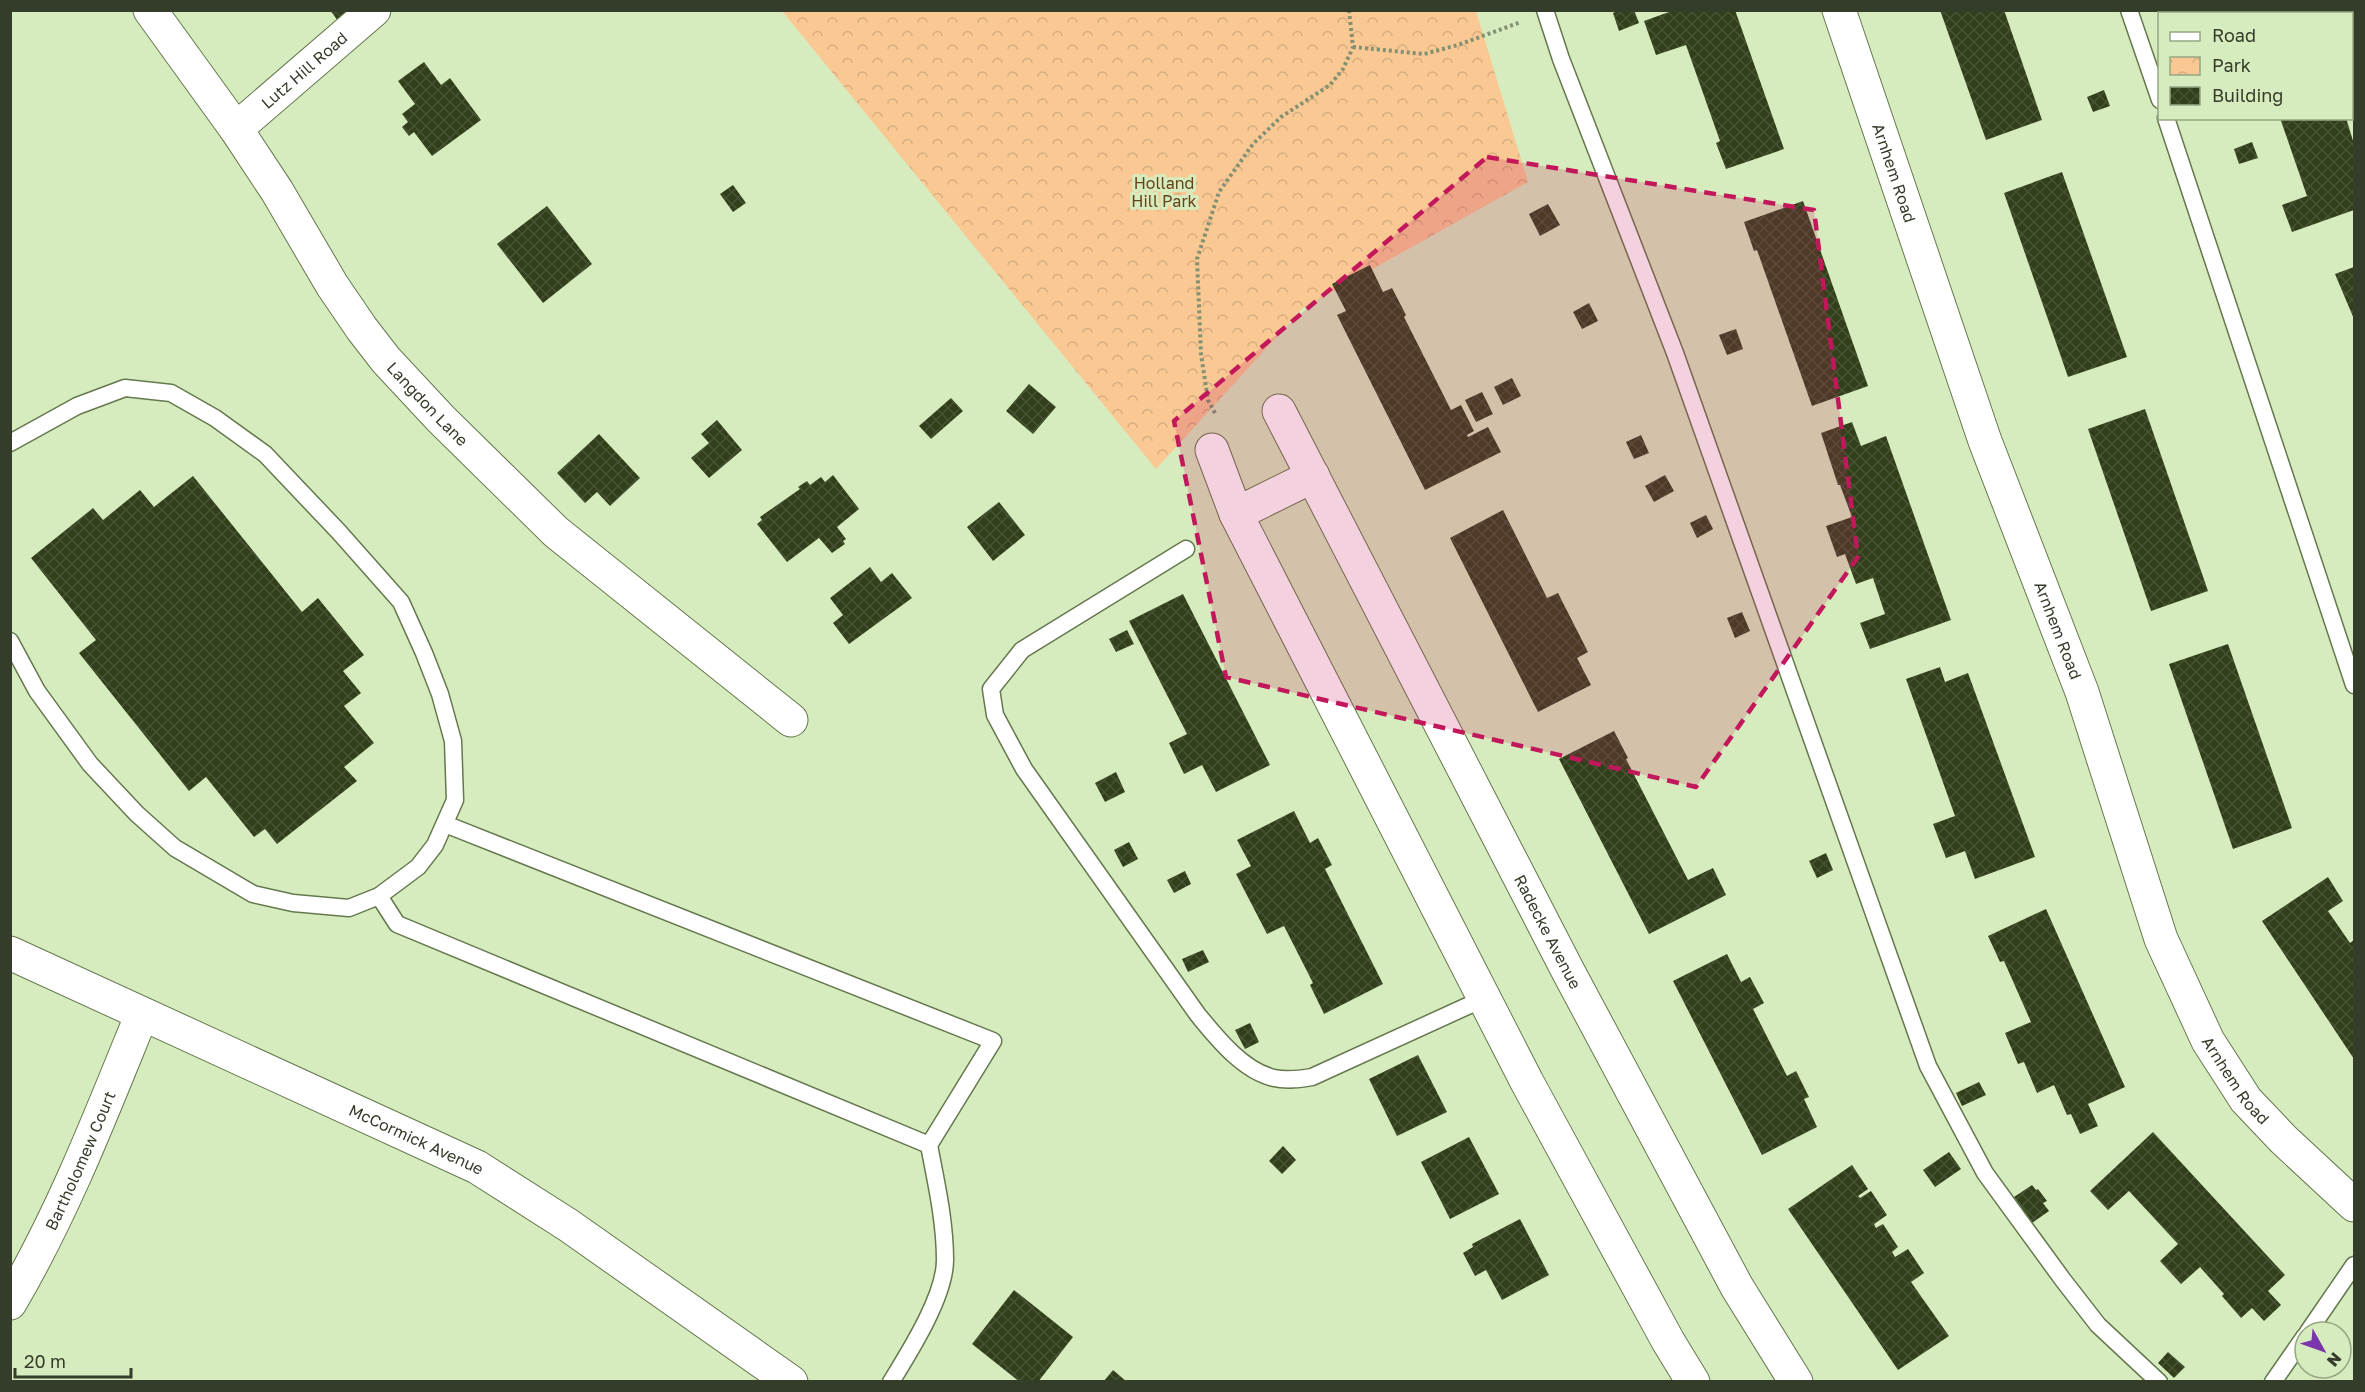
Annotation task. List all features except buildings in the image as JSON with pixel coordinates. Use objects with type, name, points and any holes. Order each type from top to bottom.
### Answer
[{"type":"street","name":"Langdon Lane","points":[[150,10],[236,129],[277,191],[332,285],[386,360],[433,411],[556,532],[790,720]]},
{"type":"street","name":"Lutz Hill Road","points":[[236,129],[374,10]]},
{"type":"street","name":"Arnhem Road","points":[[1839,10],[1985,441],[2082,692],[2162,939],[2208,1041],[2246,1100],[2283,1139],[2355,1205]]},
{"type":"street","name":"Radecke Avenue","points":[[1279,411],[1568,971],[1737,1287],[1796,1382]]},
{"type":"street","points":[[1216,435],[1236,514],[1555,1134],[1668,1341],[1693,1382]]},
{"type":"street","points":[[1236,514],[1313,476]]},
{"type":"street","name":"McCormick Avenue","points":[[10,953],[477,1167],[568,1225],[791,1382]]},
{"type":"street","name":"Bartholomew Court","points":[[10,1303],[40,1251],[78,1170],[142,1014]]},
{"type":"lane","points":[[2129,10],[2158,94]]},
{"type":"lane","points":[[1545,11],[1561,59],[1675,353],[1928,1066],[1986,1173],[2063,1280],[2098,1325],[2159,1382]]},
{"type":"lane","points":[[2167,120],[2355,685]]},
{"type":"lane","points":[[10,443],[76,406],[125,388],[171,393],[214,418],[265,454],[401,602],[440,694],[453,741],[455,800],[446,824],[435,845],[418,867],[379,896],[349,908],[293,903],[253,894],[175,848],[137,814],[90,764],[37,691],[10,641]]},
{"type":"lane","points":[[1185,549],[1022,650],[991,688],[995,715],[1024,769],[1198,1015],[1229,1051],[1273,1078],[1295,1080],[1312,1077],[1485,998]]},
{"type":"lane","points":[[446,824],[993,1041],[929,1145],[941,1214],[946,1262],[938,1293],[917,1339],[891,1382]]},
{"type":"lane","points":[[379,896],[397,924],[929,1145]]},
{"type":"lane","points":[[2316,1320],[2355,1265]]},
{"type":"lane","points":[[2273,1382],[2293,1353]]},
{"type":"path","points":[[1216,435],[1200,354],[1197,259],[1218,192],[1253,144],[1281,117],[1329,85],[1343,69],[1353,46],[1349,10]]},
{"type":"path","points":[[1353,46],[1424,54],[1504,30],[1545,11]]},
{"type":"highlighted area","points":[[1487,157],[1814,210],[1858,557],[1696,787],[1226,677],[1174,421]]},
{"type":"green space","name":"Holland Hill Park","points":[[782,11],[1476,11],[1528,182],[1303,308],[1156,469]]}]
